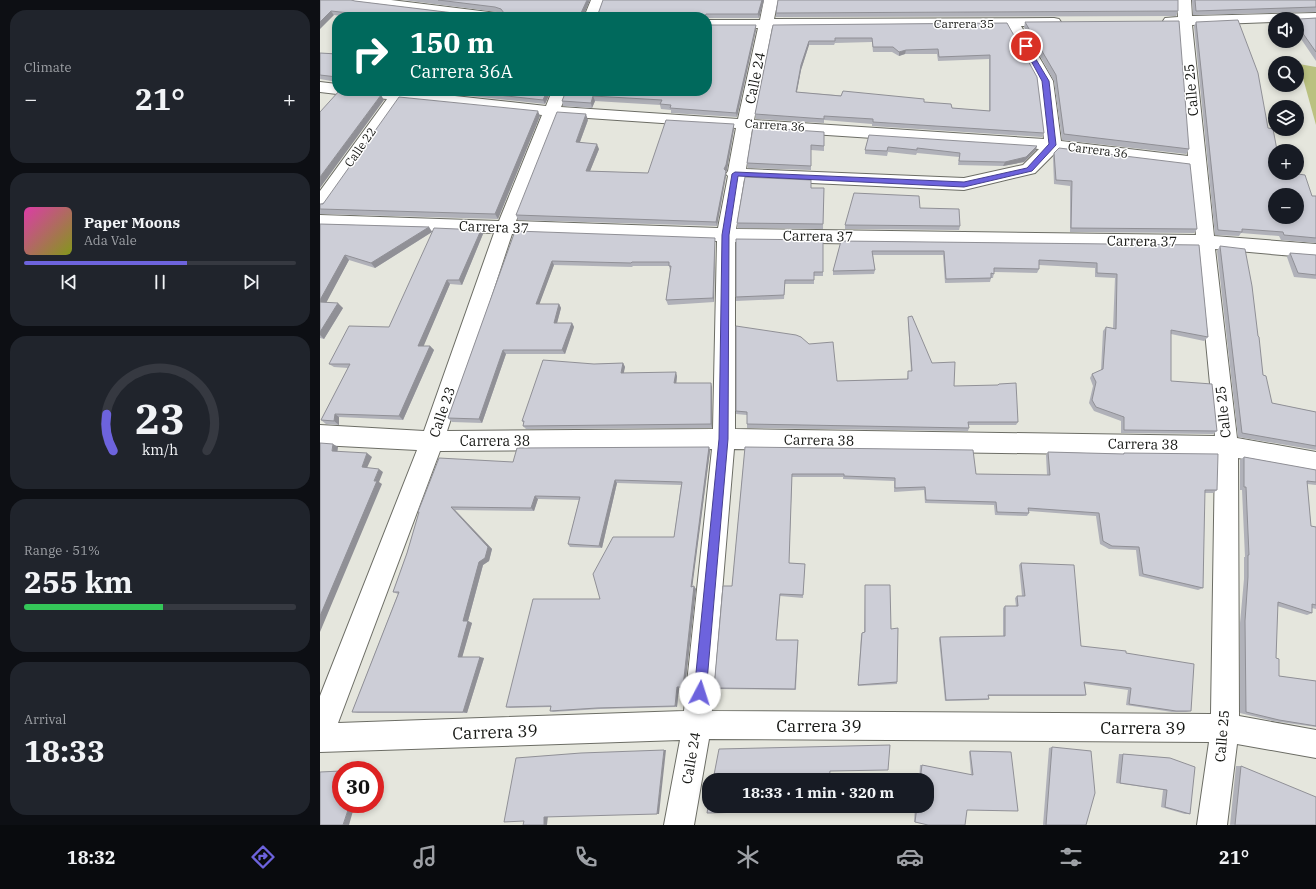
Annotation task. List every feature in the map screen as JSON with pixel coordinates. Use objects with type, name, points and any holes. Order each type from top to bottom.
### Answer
[{"type":"street","points":[[358,0],[389,3],[442,12]]},
{"type":"street","points":[[470,12],[483,0]]},
{"type":"street","points":[[593,12],[598,0]]},
{"type":"street","name":"Calle 24","points":[[679,825],[697,725],[724,439],[726,235],[735,174],[772,0]]},
{"type":"street","name":"Calle 25","points":[[1184,0],[1197,163],[1227,446],[1225,728],[1212,825]]},
{"type":"street","points":[[1153,22],[1316,17]]},
{"type":"street","name":"Carrera 35","points":[[712,24],[1067,22]]},
{"type":"street","points":[[735,174],[964,184],[1029,170],[1053,145],[1045,81],[1012,23]]},
{"type":"street","points":[[320,87],[332,88]]},
{"type":"street","name":"Calle 22","points":[[320,204],[398,96]]},
{"type":"street","name":"Carrera 36","points":[[417,96],[551,111],[1053,145],[1197,163]]},
{"type":"street","name":"Calle 23","points":[[320,732],[419,479],[505,227],[558,96]]},
{"type":"street","name":"Carrera 37","points":[[320,221],[726,235],[1205,242],[1316,251]]},
{"type":"street","name":"Carrera 38","points":[[320,435],[432,441],[724,439],[1227,446],[1316,462]]},
{"type":"street","name":"Carrera 39","points":[[320,738],[697,725],[1225,728],[1316,744]]},
{"type":"green space","points":[[1304,65],[1316,67],[1316,125],[1304,82]]},
{"type":"building","points":[[320,0],[351,0],[446,12],[331,11],[320,22]]},
{"type":"building","points":[[438,0],[587,0],[581,12],[503,12],[501,9],[495,7]]},
{"type":"building","points":[[603,0],[762,0],[758,14],[712,14],[712,12],[599,12]]},
{"type":"building","points":[[778,0],[1178,0],[1178,11],[776,13]]},
{"type":"building","points":[[1195,0],[1316,0],[1316,7],[1196,11]]},
{"type":"building","points":[[1316,18],[1316,52],[1304,35],[1304,19]]},
{"type":"building","points":[[1238,20],[1258,73],[1268,128],[1268,136],[1274,136],[1276,144],[1268,144],[1268,180],[1304,180],[1305,175],[1312,196],[1316,196],[1316,238],[1284,235],[1283,232],[1242,229],[1242,232],[1218,230],[1196,22]]},
{"type":"building","points":[[1179,21],[1189,149],[1064,134],[1056,75],[1025,22]]},
{"type":"building","points":[[1007,23],[1037,77],[1044,133],[873,122],[873,119],[824,116],[824,119],[755,114],[773,25]],"holes":[[[835,38],[872,38],[873,47],[893,47],[899,52],[906,50],[938,49],[939,57],[990,55],[990,111],[952,108],[951,104],[924,102],[924,99],[843,91],[841,96],[796,92],[801,65],[809,41],[835,41]]]},
{"type":"building","points":[[712,25],[756,25],[736,113],[670,108],[671,105],[660,104],[662,100],[593,96],[712,96]]},
{"type":"building","points":[[320,53],[332,54],[332,76],[320,75]]},
{"type":"building","points":[[334,96],[380,96],[320,177],[320,112]]},
{"type":"building","points":[[507,96],[545,96],[543,100]]},
{"type":"building","points":[[564,96],[593,96],[591,103],[562,101]]},
{"type":"building","points":[[399,97],[538,111],[495,214],[320,209],[320,204],[323,204]]},
{"type":"building","points":[[557,112],[586,114],[576,142],[597,144],[586,171],[648,173],[666,120],[734,124],[724,169],[726,171],[716,222],[516,215]]},
{"type":"building","points":[[753,127],[824,132],[824,146],[811,145],[811,166],[747,163]]},
{"type":"building","points":[[869,135],[1037,146],[1026,157],[1005,162],[959,161],[960,153],[917,148],[917,150],[888,147],[887,151],[865,150]]},
{"type":"building","points":[[1059,148],[1190,164],[1197,229],[1071,228],[1072,181],[1056,180],[1054,153]]},
{"type":"building","points":[[745,177],[811,180],[811,188],[824,188],[823,224],[737,223]]},
{"type":"building","points":[[854,193],[919,196],[920,208],[959,209],[960,226],[845,225]]},
{"type":"building","points":[[320,224],[429,227],[371,263],[345,255],[320,300]]},
{"type":"building","points":[[434,228],[481,230],[459,280],[447,280],[418,346],[430,346],[399,416],[335,414],[334,421],[321,420],[350,364],[329,364],[349,326],[389,327]]},
{"type":"building","points":[[515,231],[715,238],[713,298],[666,300],[671,266],[669,266],[669,262],[631,263],[552,261],[536,304],[559,304],[554,323],[572,323],[562,350],[503,350],[479,419],[448,418]]},
{"type":"building","points":[[736,239],[823,240],[823,272],[814,272],[814,280],[785,280],[784,295],[736,297]]},
{"type":"building","points":[[841,241],[1199,245],[1208,337],[1171,330],[1171,381],[1212,384],[1217,431],[1124,430],[1124,417],[1096,407],[1092,400],[1096,382],[1092,374],[1103,369],[1106,327],[1116,329],[1117,274],[1097,273],[1097,263],[1039,260],[1039,269],[994,268],[994,274],[991,273],[991,278],[946,279],[944,251],[872,251],[875,270],[833,271]]},
{"type":"building","points":[[1220,246],[1245,249],[1252,286],[1263,375],[1266,376],[1272,403],[1316,412],[1316,446],[1242,433]]},
{"type":"building","points":[[1290,253],[1316,255],[1316,275],[1298,273]]},
{"type":"building","points":[[320,302],[338,303],[320,332]]},
{"type":"building","points":[[912,316],[932,363],[955,362],[954,386],[1016,383],[1018,422],[968,422],[969,428],[747,424],[747,412],[736,411],[736,326],[796,335],[801,337],[809,344],[833,342],[837,381],[908,379],[908,371],[912,371],[908,317]]},
{"type":"building","points":[[543,360],[594,364],[623,363],[621,373],[676,372],[674,383],[711,383],[711,424],[523,426],[524,421],[522,421]]},
{"type":"building","points":[[320,443],[333,444],[332,451],[367,453],[362,467],[379,469],[374,481],[377,481],[320,616]]},
{"type":"building","points":[[709,447],[691,587],[694,586],[683,687],[677,687],[675,706],[550,711],[551,706],[506,707],[533,599],[600,599],[593,574],[613,537],[674,537],[682,482],[615,480],[599,546],[568,544],[580,497],[535,496],[531,508],[451,507],[488,547],[485,558],[479,562],[463,621],[468,621],[458,657],[480,657],[463,712],[352,712],[399,592],[393,592],[407,553],[418,512],[439,458],[513,462],[517,448]]},
{"type":"building","points":[[745,447],[973,450],[976,474],[1050,475],[1048,452],[1218,454],[1217,490],[1205,490],[1203,588],[1143,574],[1139,547],[1112,546],[1103,541],[1099,513],[1028,508],[1029,513],[997,512],[996,502],[926,500],[925,487],[895,488],[895,478],[844,476],[844,474],[792,474],[789,563],[805,564],[803,595],[780,594],[776,640],[798,640],[795,689],[714,688],[723,586],[732,586]]},
{"type":"building","points":[[1244,457],[1316,470],[1316,482],[1307,481],[1311,526],[1316,527],[1316,605],[1312,604],[1312,613],[1278,602],[1276,658],[1279,659],[1279,676],[1316,681],[1316,726],[1279,720],[1246,712],[1245,621],[1249,555],[1246,487],[1244,487]]},
{"type":"building","points":[[1021,563],[1074,565],[1081,646],[1126,651],[1126,653],[1194,664],[1191,711],[1176,711],[1129,704],[1131,688],[1084,682],[1086,695],[988,695],[989,699],[946,700],[940,637],[1005,636],[1005,606],[1018,606],[1017,596],[1025,596]]},
{"type":"building","points":[[865,585],[890,585],[891,629],[898,628],[897,682],[858,685],[862,633],[865,632]]},
{"type":"building","points":[[890,745],[888,770],[830,771],[830,773],[714,773],[719,749]]},
{"type":"building","points":[[1052,747],[1091,751],[1095,793],[1086,825],[1046,825]]},
{"type":"building","points":[[664,750],[657,814],[544,817],[544,825],[523,825],[524,821],[504,822],[516,758],[581,753]]},
{"type":"building","points":[[970,751],[1011,752],[1018,811],[967,810],[965,825],[928,825],[915,822],[916,813],[934,813],[934,773],[921,773],[922,765],[973,775]]},
{"type":"building","points":[[1123,754],[1170,758],[1195,767],[1190,814],[1165,807],[1167,790],[1120,783]]},
{"type":"building","points":[[1241,766],[1316,797],[1316,825],[1235,825]]},
{"type":"building","points":[[332,771],[332,813],[347,813],[343,825],[320,825],[320,772]]},
{"type":"route","points":[[700,693],[724,439],[726,235],[735,174],[964,184],[1029,170],[1053,145],[1045,81],[1026,46]]}]
